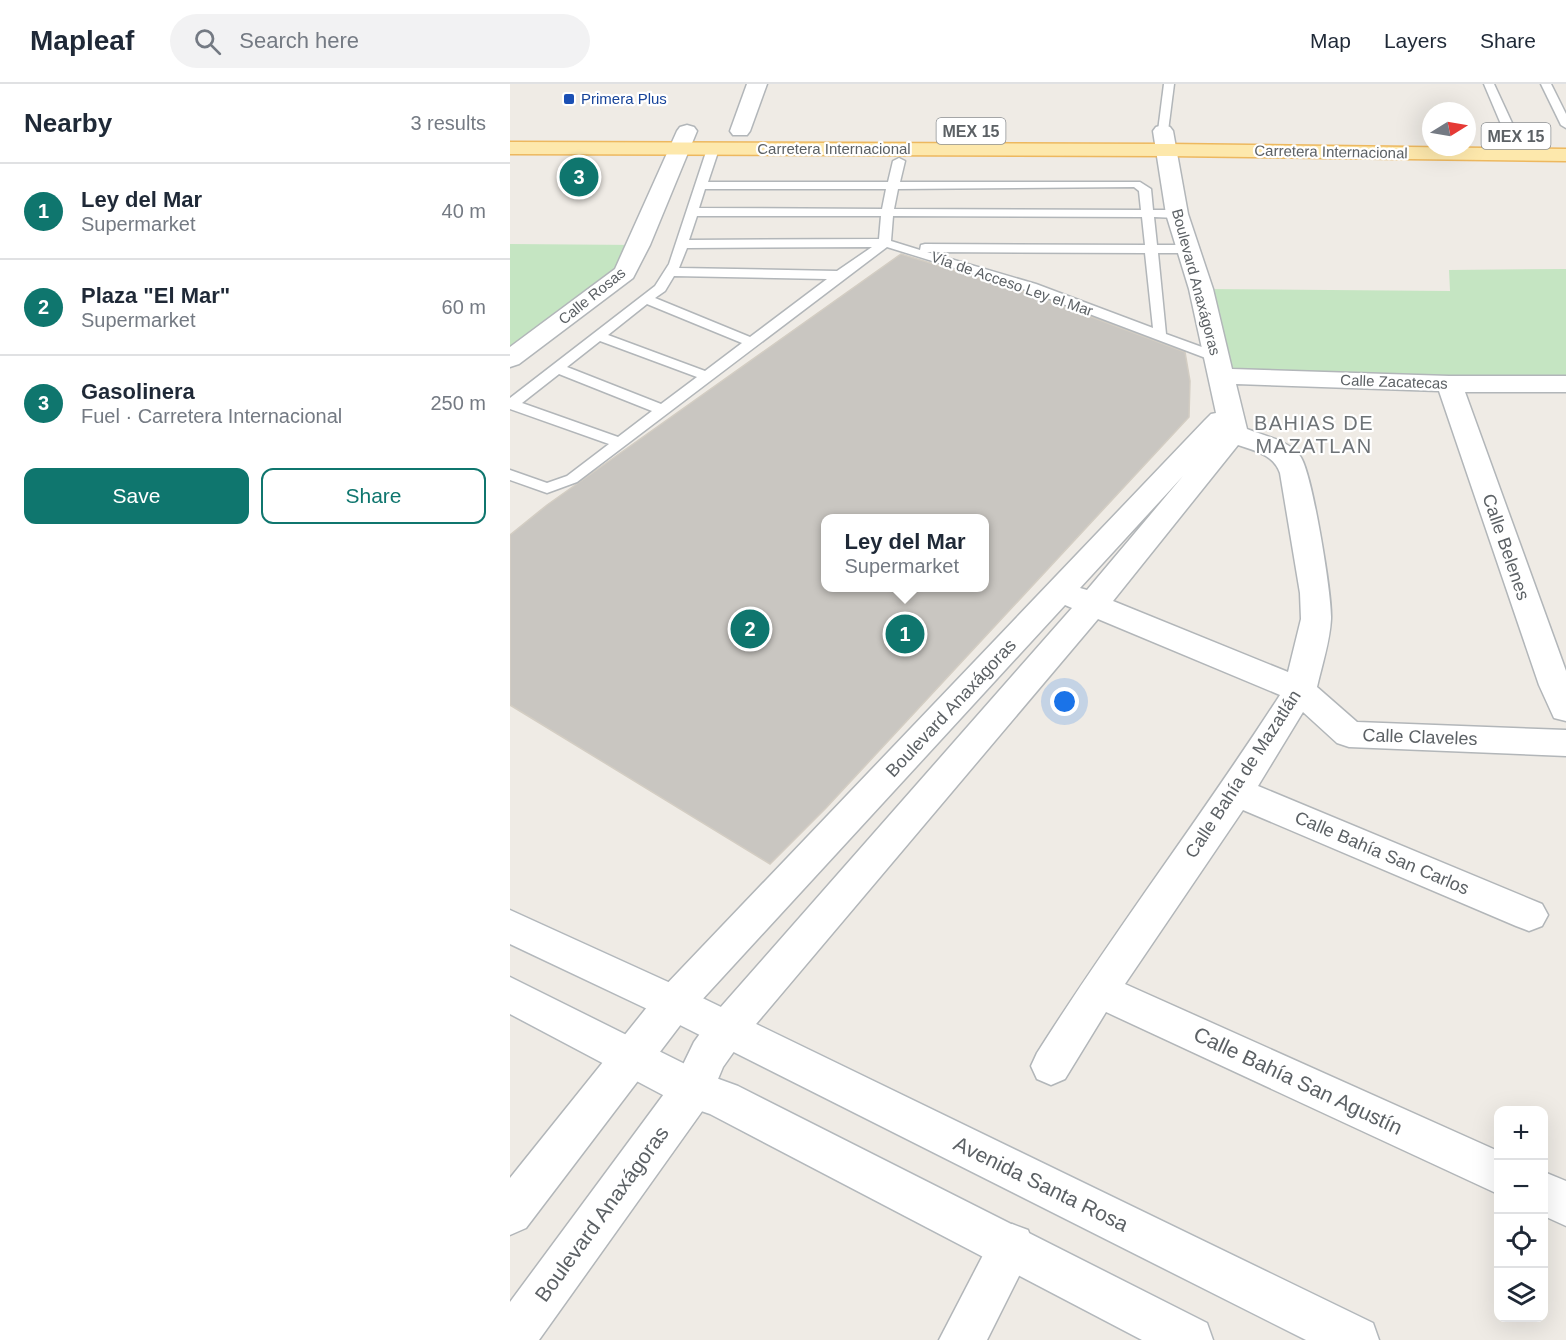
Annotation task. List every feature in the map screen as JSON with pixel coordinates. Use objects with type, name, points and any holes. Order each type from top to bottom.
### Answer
[{"type":"main road","name":"Carretera Internacional","points":[[510,129],[684,140],[713,149],[1422,135]]},
{"type":"main road","name":"Carretera Internacional","points":[[510,148],[684,140],[740,131],[1166,140],[1566,155]]},
{"type":"main road","name":"MEX 15","points":[[1476,135],[1566,136]]},
{"type":"street","points":[[740,131],[757,84]]},
{"type":"street","name":"Calle Rosas","points":[[510,359],[625,273],[684,140]]},
{"type":"street","name":"Boulevard Anaxágoras","points":[[726,1030],[1092,605],[1225,423],[1219,366],[1201,289],[1176,214],[1166,140]]},
{"type":"street","name":"Calle Zacatecas","points":[[1219,366],[1449,384],[1566,384]]},
{"type":"street","name":"Calle Belenes","points":[[1449,384],[1555,685],[1566,709]]},
{"type":"street","name":"Boulevard Anaxágoras","points":[[674,1003],[1060,591],[1225,423]]},
{"type":"street","name":"Calle Bahía de Mazatlán","points":[[1052,1066],[1098,990],[1236,792],[1300,690],[1312,643],[1316,610],[1294,473],[1289,460],[1277,450],[1225,423]]},
{"type":"street","name":"Calle Claveles","points":[[1060,591],[1300,690],[1350,734],[1566,743]]},
{"type":"street","name":"Calle Bahía San Carlos","points":[[1236,792],[1529,915]]},
{"type":"street","name":"Avenida Santa Rosa","points":[[510,926],[674,1003],[1356,1340]]},
{"type":"street","name":"Calle Bahía San Agustín","points":[[1098,990],[1494,1171]]},
{"type":"street","points":[[510,993],[693,1089],[723,1100],[1012,1246],[1190,1340]]},
{"type":"street","points":[[510,1213],[674,1003]]},
{"type":"street","points":[[693,1089],[708,1055],[726,1030]]},
{"type":"street","name":"Boulevard Anaxágoras","points":[[511,1340],[693,1089]]},
{"type":"street","points":[[1548,1195],[1566,1204]]},
{"type":"street","points":[[962,1340],[1012,1246]]},
{"type":"lane","points":[[1166,140],[1169,84]]},
{"type":"lane","points":[[1490,84],[1512,136]]},
{"type":"lane","points":[[1546,84],[1566,125]]},
{"type":"lane","points":[[511,404],[660,288],[671,272],[682,244],[713,149]]},
{"type":"lane","points":[[510,475],[547,488],[572,479],[885,243],[888,213],[899,161]]},
{"type":"lane","points":[[700,186],[1136,184],[1145,189],[1149,214],[1160,336]]},
{"type":"lane","points":[[692,212],[1176,214]]},
{"type":"lane","name":"Vía de Acceso Ley el Mar","points":[[682,244],[885,243],[1031,287],[1160,336],[1219,366]]},
{"type":"lane","points":[[905,248],[1188,249]]},
{"type":"lane","points":[[671,272],[840,275]]},
{"type":"lane","points":[[645,299],[751,342]]},
{"type":"lane","points":[[598,336],[706,376]]},
{"type":"lane","points":[[557,368],[663,410]]},
{"type":"lane","points":[[511,404],[620,443]]},
{"type":"green space","points":[[510,244],[639,245],[632,261],[510,359]]},
{"type":"green space","points":[[1566,269],[1566,384],[1222,376],[1201,289],[1450,291],[1449,270]]},
{"type":"building","points":[[901,254],[1025,292],[1185,352],[1190,381],[1189,417],[826,808],[770,864],[510,705],[510,535],[547,505]]},
{"type":"place","name":"Primera Plus","points":[[569,99]]},
{"type":"place","name":"Gasolinera","points":[[579,177]]},
{"type":"place","name":"Plaza \"El Mar\"","points":[[750,629]]},
{"type":"place","name":"Ley del Mar","points":[[905,634]]},
{"type":"district","name":"BAHIAS DE MAZATLAN","points":[[1314,434]]}]
